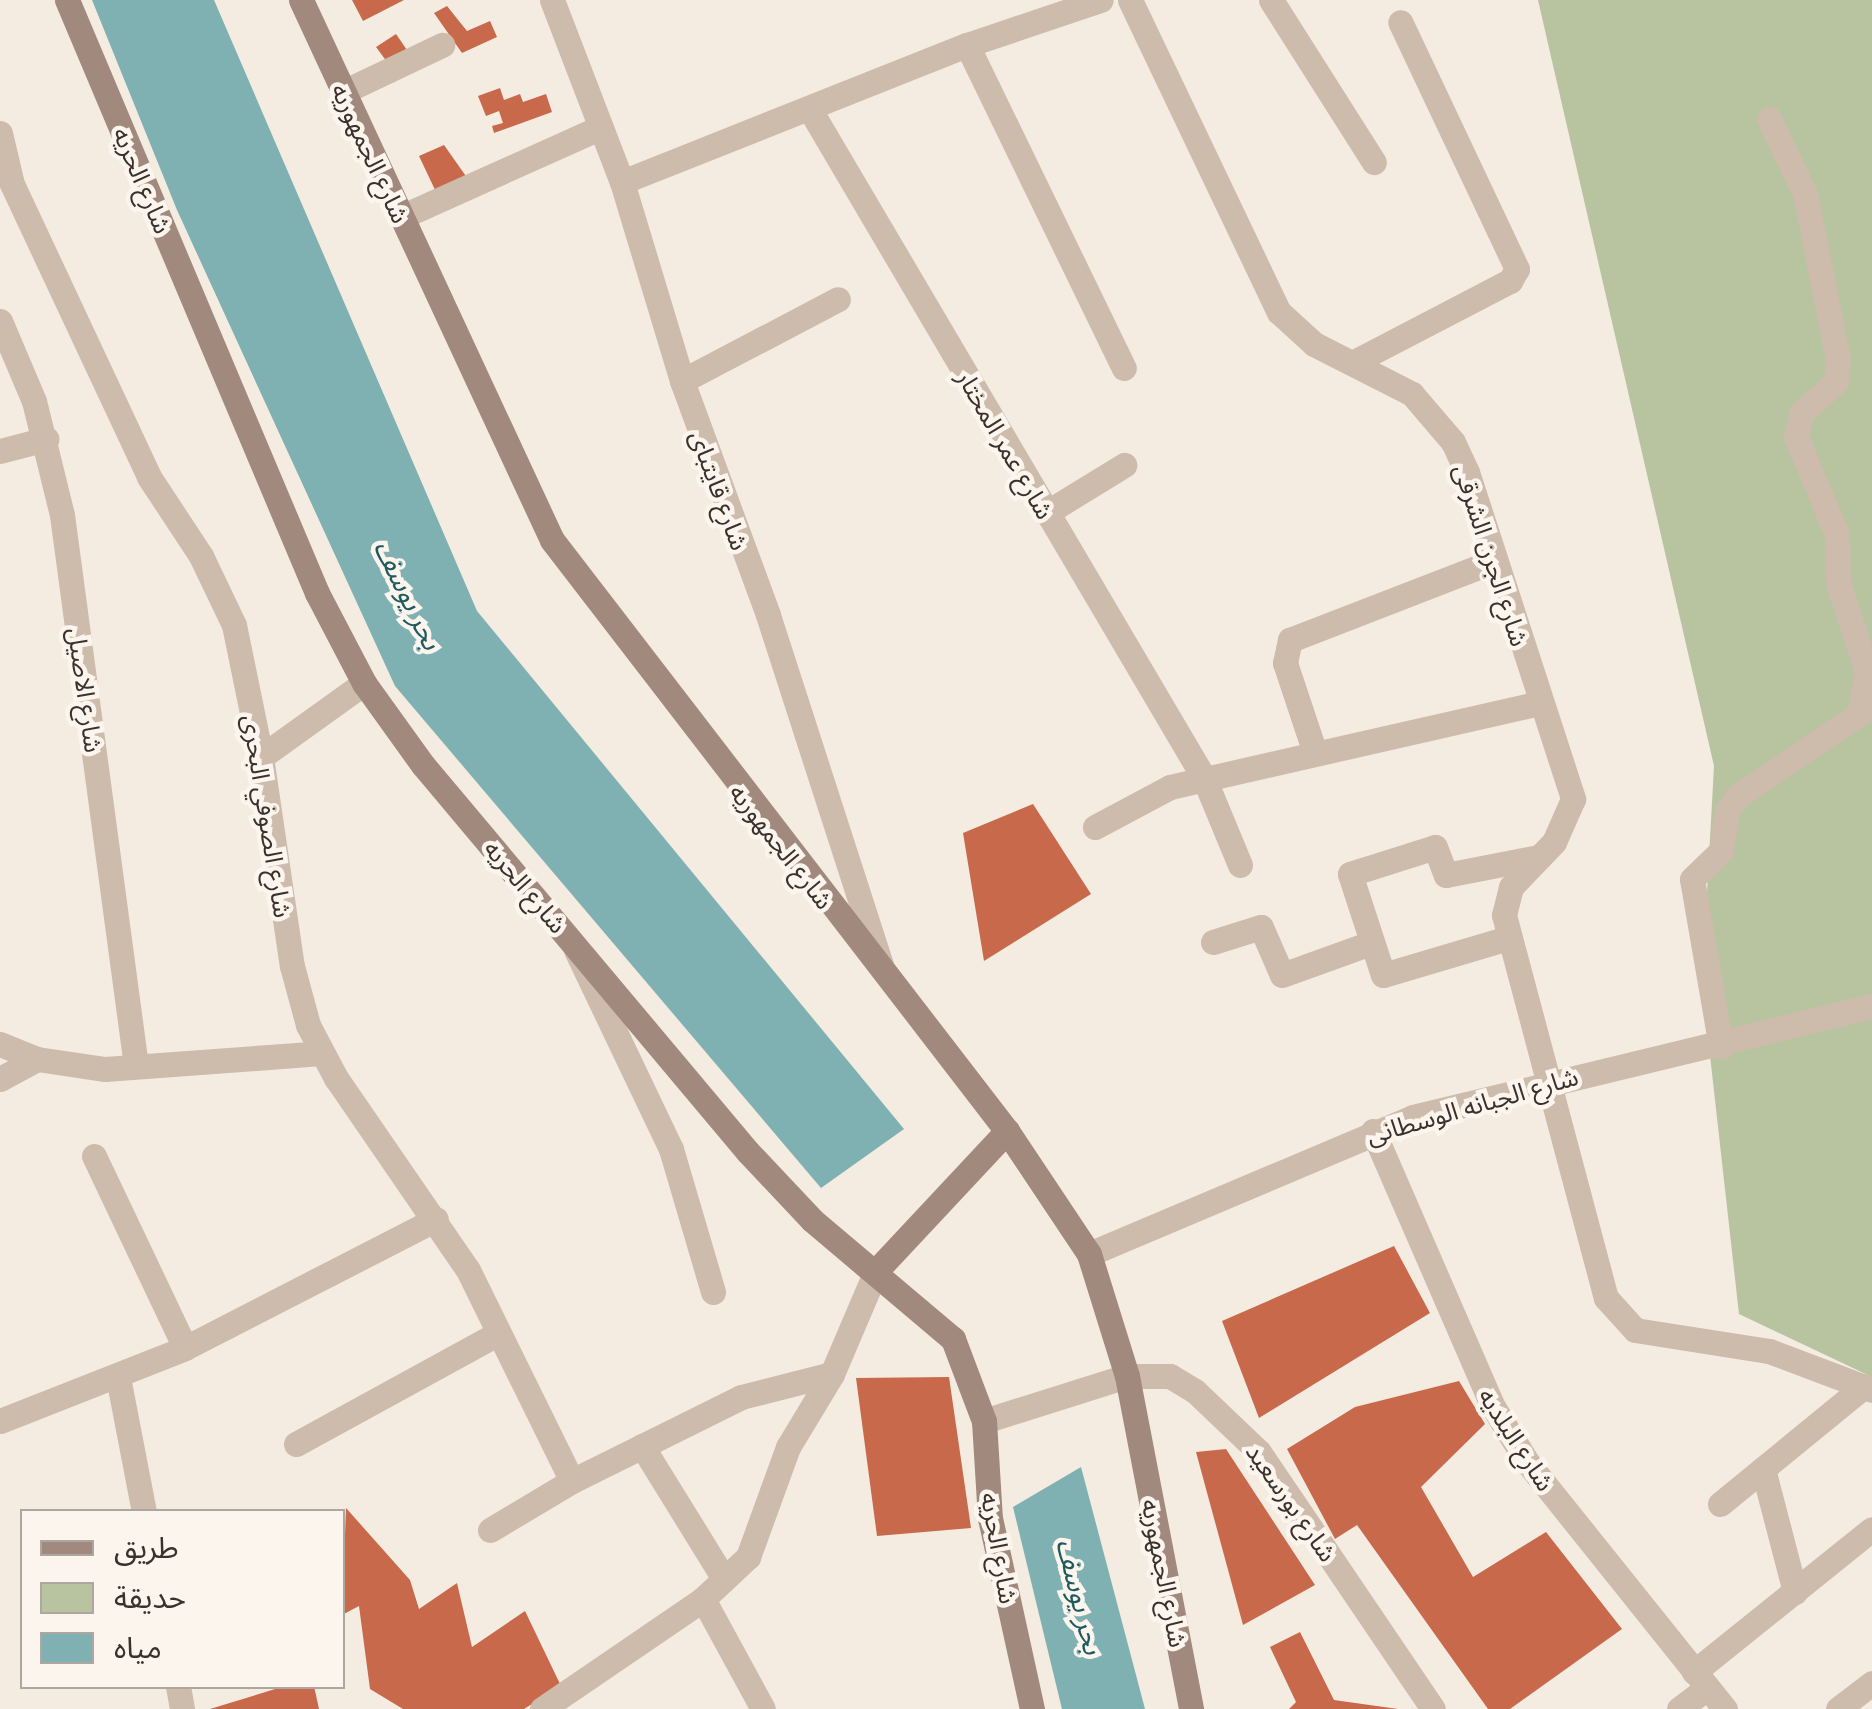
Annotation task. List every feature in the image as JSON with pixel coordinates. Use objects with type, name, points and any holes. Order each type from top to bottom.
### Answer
[{"type":"street","name":"شارع الحريه","points":[[67,0],[317,593],[364,683],[572,940],[780,1187],[953,1339],[984,1420],[990,1518],[1032,1709]]},
{"type":"street","name":"شارع الجمهوريه","points":[[300,0],[552,540],[886,980],[1007,1131],[1088,1254],[1128,1376],[1191,1709]]},
{"type":"street","name":"شارع قايتباى","points":[[552,0],[622,182],[682,381],[768,615],[886,980]]},
{"type":"street","points":[[622,182],[967,45],[1101,0]]},
{"type":"street","name":"شارع الجرن الشرقى","points":[[1130,0],[1279,312],[1314,344],[1356,362],[1412,394],[1453,442],[1573,800],[1567,820],[1505,898],[1508,938],[1552,1079],[1606,1298],[1618,1317],[1653,1336],[1769,1351],[1868,1388]]},
{"type":"street","points":[[1271,0],[1374,162]]},
{"type":"street","points":[[1356,362],[1510,281],[1518,269],[1400,22]]},
{"type":"street","points":[[967,45],[1124,368]]},
{"type":"street","points":[[343,92],[442,46]]},
{"type":"street","name":"شارع عمر المختار","points":[[810,108],[1204,778],[1240,865]]},
{"type":"street","points":[[1721,1047],[1692,879],[1721,850],[1727,810],[1739,795],[1859,714],[1867,671],[1838,583],[1837,535],[1796,437],[1802,413],[1836,382],[1838,360],[1805,194],[1769,120]]},
{"type":"street","points":[[401,217],[601,127]]},
{"type":"street","name":"شارع الصوفي البحرى","points":[[0,133],[6,186],[149,477],[220,590],[234,625],[261,757],[292,966],[321,1053],[436,1219],[499,1332],[572,1480]]},
{"type":"street","points":[[682,381],[838,298]]},
{"type":"street","name":"شارع الاصيل","points":[[0,322],[46,439],[62,515],[136,1066]]},
{"type":"street","points":[[0,450],[46,439]]},
{"type":"street","points":[[1046,513],[1124,465]]},
{"type":"street","points":[[1314,754],[1285,663],[1290,640],[1494,561]]},
{"type":"street","points":[[261,757],[364,683]]},
{"type":"street","points":[[1095,828],[1141,799],[1204,778],[1540,703]]},
{"type":"street","points":[[1508,938],[1385,976],[1350,874],[1435,846],[1446,875],[1539,857]]},
{"type":"street","points":[[1213,942],[1261,927],[1282,975],[1371,943]]},
{"type":"street","points":[[572,940],[607,1027],[671,1150],[713,1292]]},
{"type":"street","name":"شارع الجبانه الوسطانى","points":[[1088,1254],[1373,1130],[1552,1079],[1721,1047],[1872,1006]]},
{"type":"street","points":[[0,1044],[37,1058],[105,1070],[321,1053]]},
{"type":"street","points":[[0,1080],[37,1058]]},
{"type":"street","name":"شارع البلديه","points":[[1373,1130],[1492,1405],[1527,1462],[1724,1709]]},
{"type":"street","points":[[542,1709],[703,1599],[748,1557],[788,1448],[832,1374],[876,1272],[1007,1131]]},
{"type":"street","points":[[94,1156],[185,1348]]},
{"type":"street","points":[[0,1421],[185,1348],[436,1219]]},
{"type":"street","points":[[296,1444],[499,1332]]},
{"type":"street","points":[[490,1530],[572,1480],[741,1397],[832,1374]]},
{"type":"street","name":"شارع بورسعيد","points":[[984,1420],[1128,1376],[1170,1376],[1240,1430],[1433,1709]]},
{"type":"street","points":[[118,1377],[143,1509]]},
{"type":"street","points":[[1720,1504],[1868,1388]]},
{"type":"street","points":[[642,1446],[724,1579]]},
{"type":"street","points":[[1763,1469],[1795,1592]]},
{"type":"street","points":[[1680,1709],[1700,1680],[1795,1592],[1872,1529]]},
{"type":"street","points":[[703,1599],[762,1709]]},
{"type":"street","points":[[1838,1709],[1872,1683]]},
{"type":"green space","points":[[1538,0],[1872,0],[1872,1377],[1739,1314],[1702,984],[1714,766]]},
{"type":"water","name":"بحر يوسف","points":[[92,0],[214,0],[477,611],[904,1129],[821,1188],[395,686],[177,210]]},
{"type":"water","name":"بحر يوسف","points":[[1081,1467],[1145,1709],[1062,1709],[1013,1507]]},
{"type":"building","points":[[352,0],[404,0],[363,21]]},
{"type":"building","points":[[447,6],[467,31],[490,21],[497,37],[462,53],[434,13]]},
{"type":"building","points":[[396,34],[409,53],[390,66],[376,47]]},
{"type":"building","points":[[500,88],[504,100],[520,94],[523,102],[546,94],[552,112],[494,133],[492,126],[503,123],[499,111],[486,116],[478,96]]},
{"type":"building","points":[[444,145],[468,179],[437,194],[419,156]]},
{"type":"building","points":[[1033,804],[1091,894],[984,961],[963,833]]},
{"type":"building","points":[[1394,1246],[1430,1313],[1259,1418],[1222,1321]]},
{"type":"building","points":[[949,1377],[971,1528],[877,1536],[856,1378]]},
{"type":"building","points":[[1459,1381],[1485,1424],[1421,1487],[1473,1577],[1546,1532],[1622,1629],[1510,1709],[1488,1709],[1357,1525],[1335,1539],[1287,1449],[1355,1407]]},
{"type":"building","points":[[1226,1449],[1315,1585],[1243,1625],[1196,1452]]},
{"type":"building","points":[[346,1508],[410,1580],[419,1609],[457,1583],[472,1647],[525,1611],[561,1686],[524,1709],[403,1709],[370,1689],[359,1606],[345,1613]]},
{"type":"building","points":[[1300,1632],[1334,1700],[1398,1709],[1289,1709],[1296,1702],[1270,1647]]},
{"type":"building","points":[[275,1689],[315,1689],[319,1709],[210,1709]]}]
